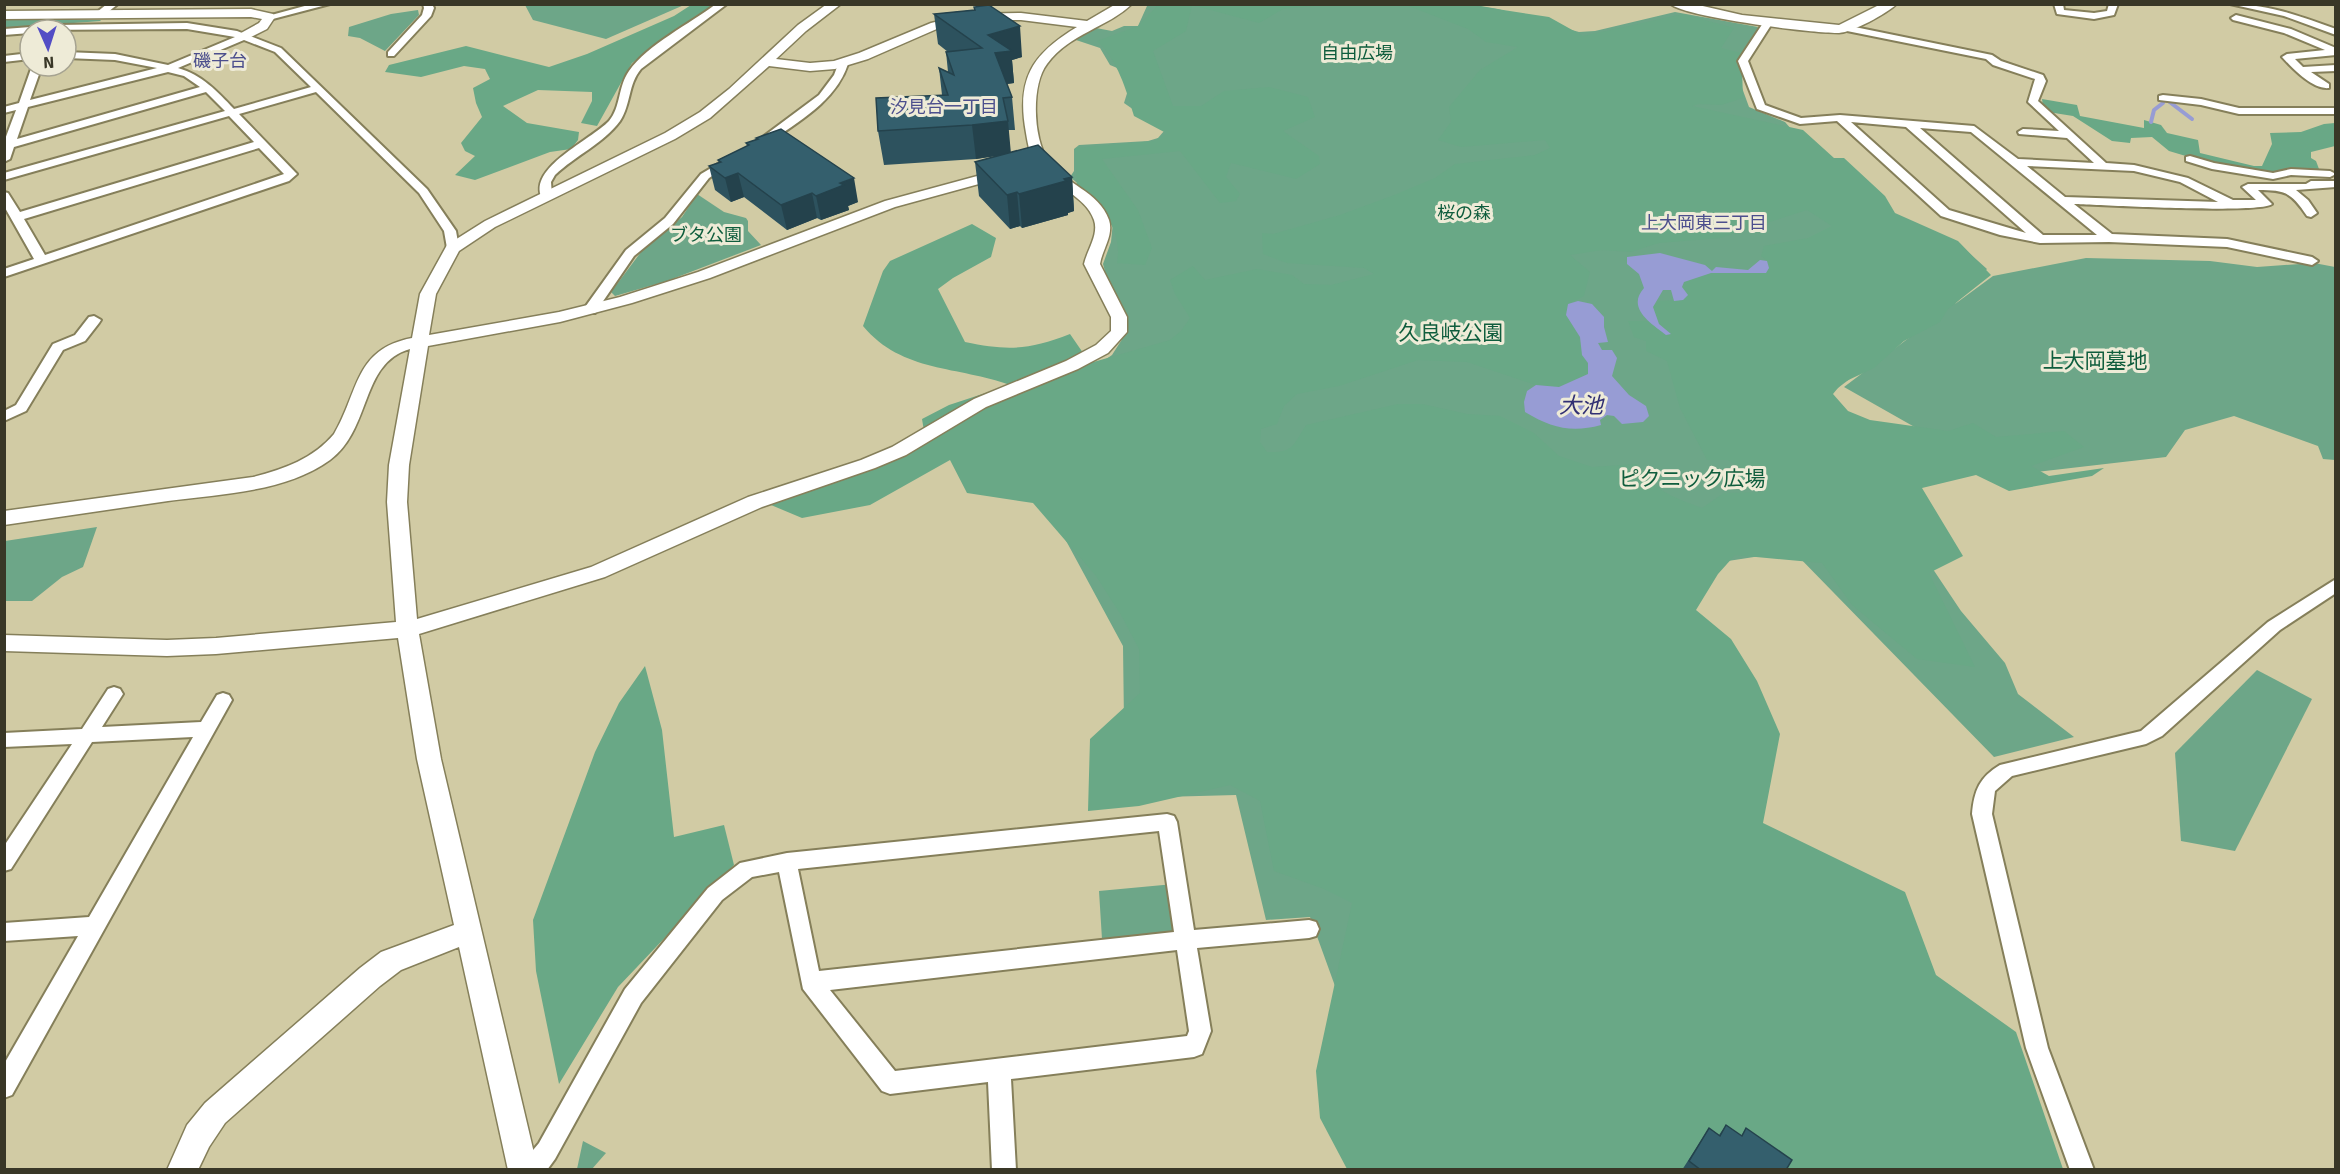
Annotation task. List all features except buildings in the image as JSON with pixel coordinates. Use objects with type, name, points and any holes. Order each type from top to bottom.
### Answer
[{"type":"street","points":[[100,14],[114,4]]},
{"type":"street","points":[[4,15],[251,13],[270,17],[326,4]]},
{"type":"street","points":[[391,54],[426,16],[429,8],[427,4]]},
{"type":"street","points":[[546,196],[544,183],[550,173],[618,118],[629,78],[636,68],[723,4]]},
{"type":"street","points":[[523,1170],[429,759],[407,628],[397,502],[399,465],[428,294],[453,248],[490,224],[670,136],[705,115],[767,62],[802,28],[835,4]]},
{"type":"street","points":[[4,644],[108,648],[177,647],[407,628],[454,618],[598,572],[755,502],[884,458],[980,403],[1072,365],[1102,349],[1114,340],[1120,324],[1115,308],[1092,264],[1104,229],[1103,222],[1094,208],[1042,163],[1027,100],[1032,78],[1049,52],[1126,4]]},
{"type":"street","points":[[1845,28],[1891,4]]},
{"type":"street","points":[[2058,4],[2060,12],[2063,13],[2094,16],[2111,13],[2114,4]]},
{"type":"street","points":[[2234,4],[2287,9],[2336,32]]},
{"type":"street","points":[[1685,6],[1724,16],[1845,28],[1989,57],[1997,63],[2039,77],[2041,81],[2033,102],[2096,158],[2104,168]]},
{"type":"street","points":[[2284,29],[2287,9]]},
{"type":"street","points":[[767,62],[816,67],[843,64],[922,29],[964,18],[999,15],[1091,25]]},
{"type":"street","points":[[4,110],[21,108],[170,68],[245,36],[263,26],[270,17]]},
{"type":"street","points":[[2236,18],[2304,35],[2333,52],[2336,60]]},
{"type":"street","points":[[1768,22],[1743,61],[1761,107],[1800,121],[1840,118],[1974,129],[2109,238]]},
{"type":"street","points":[[4,32],[79,27],[187,26],[245,36],[278,50],[423,191],[450,231],[453,248]]},
{"type":"street","points":[[2325,86],[2301,70],[2287,57],[2333,52]]},
{"type":"street","points":[[4,273],[289,177],[291,174],[208,88],[188,74],[115,57],[78,55]]},
{"type":"street","points":[[590,310],[630,253],[669,221],[699,181],[788,124],[826,93],[836,81],[843,64]]},
{"type":"street","points":[[2301,70],[2336,68]]},
{"type":"street","points":[[4,159],[32,78]]},
{"type":"street","points":[[11,144],[208,88]]},
{"type":"street","points":[[4,177],[318,88]]},
{"type":"street","points":[[2163,98],[2201,102],[2239,111],[2336,111]]},
{"type":"street","points":[[1840,118],[1945,213],[2020,241],[2109,238],[2227,243],[2312,261]]},
{"type":"street","points":[[1909,124],[2040,239]]},
{"type":"street","points":[[2023,132],[2068,135]]},
{"type":"street","points":[[17,217],[260,144]]},
{"type":"street","points":[[2190,159],[2211,166],[2273,177],[2291,172],[2331,176]]},
{"type":"street","points":[[2015,162],[2134,168],[2184,180],[2235,206],[2062,200]]},
{"type":"street","points":[[4,518],[253,483],[300,468],[324,454],[342,437],[378,357],[397,346],[590,310],[704,275],[890,204],[1042,163]]},
{"type":"street","points":[[2230,204],[2266,204],[2248,187],[2286,188],[2331,176]]},
{"type":"street","points":[[2286,188],[2304,202],[2311,213]]},
{"type":"street","points":[[4,195],[41,260]]},
{"type":"street","points":[[2186,203],[2202,214]]},
{"type":"street","points":[[2237,238],[2251,248]]},
{"type":"street","points":[[4,417],[21,408],[58,347],[80,338],[94,320]]},
{"type":"street","points":[[2082,1170],[2037,1048],[1982,814],[1983,794],[1990,780],[2007,770],[2146,737],[2156,731],[2274,626],[2336,585]]},
{"type":"street","points":[[4,863],[114,694]]},
{"type":"street","points":[[4,1087],[223,700]]},
{"type":"street","points":[[4,740],[207,729]]},
{"type":"street","points":[[531,1170],[547,1151],[633,996],[715,894],[747,868],[787,862],[1167,822],[1200,1031],[1194,1046],[890,1083],[811,982],[787,862]]},
{"type":"street","points":[[4,932],[95,926]]},
{"type":"street","points":[[811,982],[1186,940],[1309,929]]},
{"type":"street","points":[[182,1170],[198,1136],[215,1113],[370,976],[391,961],[468,931]]},
{"type":"street","points":[[999,1070],[1004,1170]]},
{"type":"green space","points":[[525,5],[684,5],[606,39],[533,20]]},
{"type":"green space","points":[[691,5],[715,5],[632,63],[597,126],[581,123],[592,101],[592,92],[538,90],[503,106],[527,123],[579,132],[578,140],[571,149],[550,152],[475,180],[455,175],[475,156],[465,151],[461,143],[482,117],[473,88],[490,79],[485,69],[464,66],[421,77],[385,72],[389,65],[466,46],[549,67],[587,54],[674,16]]},
{"type":"green space","name":"久良岐公園","points":[[1144,5],[1475,5],[1498,9],[1579,32],[1595,31],[1675,12],[1758,27],[1745,54],[1730,55],[1749,107],[1785,122],[1845,191],[1968,252],[1987,269],[1955,304],[1993,276],[2086,258],[2210,261],[2257,267],[2314,263],[2335,267],[2335,460],[2323,459],[2318,446],[2234,416],[2185,430],[2166,457],[2001,476],[1844,387],[1918,331],[1901,340],[1830,394],[1872,478],[1961,611],[2005,663],[2018,694],[2074,737],[1994,757],[1793,551],[1689,567],[1335,986],[1310,917],[1266,920],[1236,795],[1125,798],[1123,646],[1044,500],[1093,368],[1112,355],[1128,330],[1125,311],[1106,275],[1103,264],[1111,242],[1113,222],[1089,193],[1070,177],[1074,171],[1074,149],[1079,145],[1148,141],[1158,138],[1164,131],[1124,103],[1129,87],[1122,70],[1110,65],[1100,48],[1076,40],[1096,28],[1112,31],[1124,26],[1138,26],[1147,6]]},
{"type":"green space","points":[[1158,5],[1192,5],[1186,31],[1153,51],[1173,106],[1201,106],[1224,91],[1269,87],[1308,97],[1315,117],[1283,131],[1319,156],[1320,164],[1296,179],[1231,163],[1226,177],[1240,194],[1236,201],[1220,203],[1180,151],[1102,159],[1138,210],[1152,248],[1145,265],[1117,263],[1117,239],[1113,229],[1102,211],[1077,187],[1075,148],[1154,141],[1166,133],[1134,116],[1116,66],[1097,41],[1138,26]]},
{"type":"green space","points":[[1192,5],[1324,5],[1283,9],[1259,23]]},
{"type":"green space","name":"久良岐公園","points":[[1406,5],[1471,5],[1549,17],[1583,36],[1683,14],[1734,28],[1721,48],[1745,54],[1742,69],[1743,98],[1721,105],[1692,106],[1803,130],[1834,158],[1844,158],[1885,196],[1895,213],[1958,241],[1991,275],[1948,309],[1940,322],[1904,341],[1874,368],[1842,383],[1833,394],[1848,411],[1870,420],[1948,431],[1973,423],[1996,437],[2064,431],[2084,447],[2031,466],[2049,476],[2104,468],[2092,476],[2009,491],[1976,475],[1922,488],[1963,556],[1929,573],[1975,667],[1917,659],[1852,605],[1822,563],[1735,555],[1718,574],[1696,610],[1731,639],[1757,681],[1780,734],[1763,823],[1905,892],[1936,975],[2016,1032],[2063,1169],[1347,1169],[1320,1118],[1316,1071],[1352,903],[1324,889],[1274,871],[1260,801],[1230,785],[1139,806],[1088,811],[1090,739],[1140,693],[1139,649],[1096,576],[1033,503],[967,493],[950,460],[870,505],[802,518],[771,505],[887,464],[926,443],[922,419],[949,405],[1010,385],[913,360],[878,341],[863,326],[883,271],[890,261],[972,224],[996,238],[991,257],[938,289],[965,342],[1006,348],[1030,346],[1070,334],[1090,363],[1170,340],[1181,331],[1190,318],[1175,294],[1170,280],[1193,266],[1205,280],[1257,269],[1292,275],[1304,284],[1331,285],[1374,274],[1364,268],[1287,263],[1263,254],[1262,233],[1273,234],[1340,215],[1435,178],[1455,164],[1535,155],[1550,148],[1545,140],[1461,147],[1438,140],[1451,122],[1449,107],[1480,70],[1518,47],[1486,42],[1468,29]],"holes":[[[1807,210],[1832,226],[1808,238],[1764,246],[1761,256],[1767,261],[1766,273],[1711,273],[1684,282],[1683,300],[1659,301],[1653,307],[1659,324],[1667,330],[1666,335],[1649,321],[1628,321],[1634,337],[1646,341],[1646,351],[1667,361],[1680,408],[1707,460],[1728,460],[1757,478],[1765,492],[1724,493],[1702,508],[1665,492],[1651,481],[1636,464],[1592,467],[1559,456],[1534,433],[1500,416],[1467,414],[1422,404],[1398,404],[1306,425],[1295,443],[1282,451],[1267,452],[1260,442],[1261,429],[1277,424],[1284,406],[1297,394],[1339,386],[1418,360],[1467,362],[1536,385],[1558,387],[1588,374],[1581,343],[1566,315],[1568,304],[1584,296],[1590,272],[1570,255],[1602,250],[1631,252],[1659,243],[1720,238]]]},
{"type":"green space","points":[[418,10],[419,15],[385,51],[360,38],[348,36],[349,27],[391,14]]},
{"type":"green space","points":[[4,20],[18,20],[18,27],[5,28]]},
{"type":"green space","points":[[78,20],[101,21],[78,23]]},
{"type":"green space","points":[[2042,99],[2077,105],[2080,116],[2144,128],[2144,120],[2161,125],[2167,133],[2198,140],[2200,153],[2254,166],[2262,166],[2272,144],[2270,133],[2301,132],[2324,124],[2335,123],[2335,146],[2311,152],[2311,158],[2316,161],[2319,169],[2278,174],[2216,165],[2169,151],[2152,137],[2131,138],[2130,143],[2112,141],[2073,116],[2048,112],[2043,106]]},
{"type":"green space","name":"ブタ公園","points":[[697,194],[724,212],[746,218],[748,231],[761,245],[667,281],[615,296],[611,292],[641,252],[682,217]]},
{"type":"green space","points":[[97,527],[83,567],[62,577],[32,601],[5,601],[5,541]]},
{"type":"green space","points":[[645,666],[662,730],[674,837],[724,825],[734,865],[618,987],[559,1084],[536,971],[533,920],[595,752],[619,703]]},
{"type":"green space","points":[[2257,670],[2312,699],[2235,851],[2181,841],[2175,753]]},
{"type":"green space","points":[[1174,884],[1178,931],[1102,939],[1099,891]]},
{"type":"green space","points":[[583,1141],[606,1153],[592,1169],[577,1169]]},
{"type":"water","points":[[1660,253],[1705,265],[1712,271],[1716,267],[1748,270],[1760,260],[1767,261],[1769,268],[1766,273],[1711,273],[1684,282],[1682,287],[1688,295],[1683,300],[1674,301],[1671,290],[1663,290],[1653,307],[1659,324],[1671,334],[1666,335],[1648,320],[1639,308],[1639,295],[1644,288],[1639,274],[1627,264],[1627,257]]},
{"type":"water","name":"大池","points":[[1578,301],[1592,304],[1604,317],[1608,342],[1598,343],[1602,350],[1612,350],[1617,358],[1612,376],[1629,395],[1646,406],[1649,416],[1643,422],[1622,424],[1614,416],[1607,415],[1600,420],[1601,425],[1571,429],[1544,422],[1525,412],[1524,402],[1527,391],[1536,385],[1559,387],[1588,374],[1588,363],[1582,355],[1580,337],[1566,315],[1568,304]]},
{"type":"waterway","points":[[2167,100],[2192,119]]},
{"type":"waterway","points":[[2151,122],[2154,110],[2163,103]]},
{"type":"district","name":"磯子台","points":[[220,61]]},
{"type":"district","name":"汐見台一丁目","points":[[944,107]]},
{"type":"district","name":"上大岡東三丁目","points":[[1704,223]]},
{"type":"park label","name":"自由広場","points":[[1357,53]]},
{"type":"park label","name":"桜の森","points":[[1464,213]]},
{"type":"park label","name":"上大岡墓地","points":[[2095,361]]},
{"type":"park label","name":"ピクニック広場","points":[[1692,479]]}]
